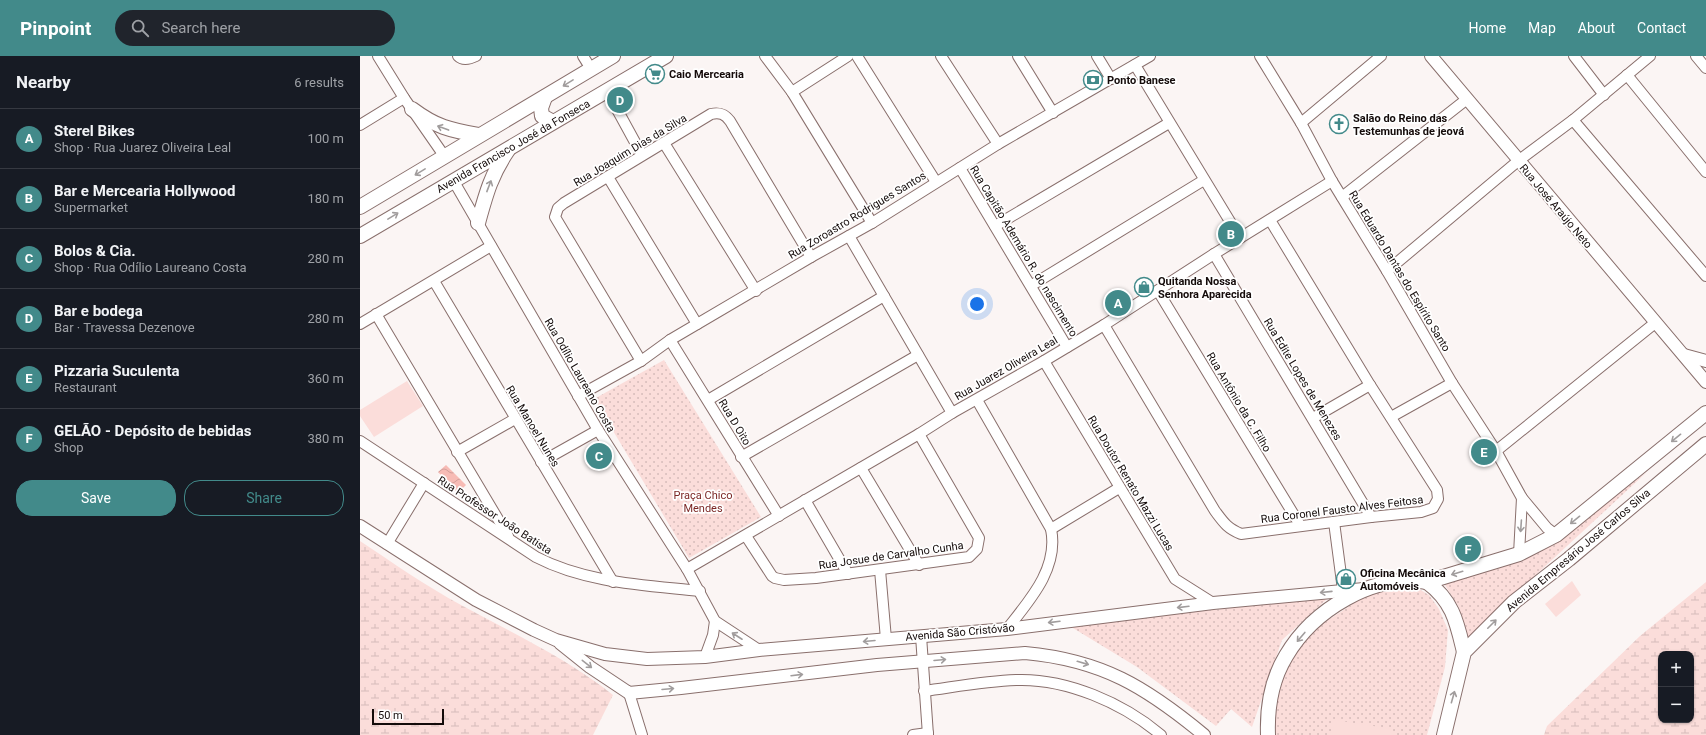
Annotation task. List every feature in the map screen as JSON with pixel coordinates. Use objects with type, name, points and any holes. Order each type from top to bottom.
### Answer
[{"type":"main road","points":[[360,207],[445,157],[478,135],[545,98],[613,56]]},
{"type":"main road","name":"Avenida Francisco José da Fonseca","points":[[360,236],[666,56]]},
{"type":"main road","points":[[545,98],[542,102],[541,113],[544,118],[553,122]]},
{"type":"main road","points":[[408,104],[435,125],[451,130],[478,135]]},
{"type":"main road","points":[[523,109],[530,114],[534,120],[536,132]]},
{"type":"main road","points":[[478,223],[487,189],[496,168],[511,146]]},
{"type":"main road","points":[[1268,735],[1270,701],[1274,685],[1286,656],[1311,625],[1328,611],[1365,589],[1413,580],[1427,582],[1519,554],[1556,535],[1706,413]]},
{"type":"main road","name":"Avenida Empresário José Carlos Silva","points":[[1464,652],[1514,602],[1706,444]]},
{"type":"main road","points":[[1427,582],[1438,590],[1446,599],[1458,625],[1464,652],[1444,735]]},
{"type":"street","points":[[378,56],[408,104],[445,157]]},
{"type":"street","points":[[458,56],[460,58],[467,59],[476,56]]},
{"type":"street","points":[[583,56],[591,69]]},
{"type":"street","points":[[765,56],[792,92],[872,223]]},
{"type":"street","points":[[792,92],[848,56]]},
{"type":"street","points":[[857,56],[936,182]]},
{"type":"street","points":[[941,56],[998,144]]},
{"type":"street","points":[[1018,56],[1052,113]]},
{"type":"street","points":[[1097,56],[1110,79]]},
{"type":"street","name":"Rua Zoroastro Rodrigues Santos","points":[[578,396],[641,360],[697,324],[872,223],[998,144],[1150,56]]},
{"type":"street","name":"Rua Eduardo Dantas do Espírito Santo","points":[[1260,56],[1301,123],[1332,181],[1388,271],[1452,383],[1496,451],[1522,498],[1543,523],[1556,535]]},
{"type":"street","points":[[1301,123],[1381,56]]},
{"type":"street","name":"Rua José Araújo Neto","points":[[1431,56],[1518,161],[1706,382]]},
{"type":"street","points":[[1574,56],[1604,95]]},
{"type":"street","points":[[1388,271],[1518,161],[1573,120],[1650,56]]},
{"type":"street","points":[[1696,56],[1706,68]]},
{"type":"street","points":[[1135,65],[1240,238]]},
{"type":"street","points":[[1627,75],[1706,172]]},
{"type":"street","points":[[607,91],[642,155]]},
{"type":"street","points":[[1342,197],[1467,99]]},
{"type":"street","points":[[360,125],[408,104]]},
{"type":"street","name":"Rua Joaquim Dias da Silva","points":[[641,360],[555,217],[558,208],[642,155],[712,114],[724,114],[730,121],[811,257]]},
{"type":"street","points":[[1573,120],[1706,276]]},
{"type":"street","points":[[995,226],[1169,123]]},
{"type":"street","points":[[664,143],[756,291]]},
{"type":"street","name":"Rua Capitão Ademário R. do nascimento","points":[[960,168],[1032,285],[1067,347]]},
{"type":"street","points":[[608,177],[697,324]]},
{"type":"street","name":"Rua Odílio Laureano Costa","points":[[453,180],[598,430],[687,569],[715,621]]},
{"type":"street","points":[[1032,285],[1204,180]]},
{"type":"street","name":"Rua Juarez Oliveira Leal","points":[[687,569],[746,536],[952,413],[977,400],[1104,325],[1214,254],[1332,181]]},
{"type":"street","name":"Rua Coronel Fausto Alves Feitosa","points":[[1104,325],[1226,527],[1242,534],[1300,525],[1421,512],[1433,508],[1438,499],[1437,490],[1370,385],[1270,220]]},
{"type":"street","points":[[849,236],[952,413]]},
{"type":"street","points":[[360,324],[491,246]]},
{"type":"street","name":"Rua Edite Lopes de Menezes","points":[[1214,254],[1371,517]]},
{"type":"street","name":"Rua Manoel Nunes","points":[[434,281],[613,582]]},
{"type":"street","name":"Rua Antônio da C. Filho","points":[[1158,291],[1300,525]]},
{"type":"street","points":[[708,400],[884,296]]},
{"type":"street","points":[[376,314],[510,539]]},
{"type":"street","points":[[1496,451],[1655,323]]},
{"type":"street","name":"Rua D Oito","points":[[670,340],[779,516]]},
{"type":"street","points":[[1684,355],[1706,361]]},
{"type":"street","points":[[742,457],[918,356]]},
{"type":"street","name":"Rua Doutor Renato Mazzi Lucas","points":[[1044,361],[1175,579],[1213,603]]},
{"type":"street","points":[[1391,417],[1452,383]]},
{"type":"street","points":[[1313,418],[1370,385]]},
{"type":"street","points":[[977,400],[1051,529],[1053,539],[1051,557],[1047,570],[1029,601],[1006,628]]},
{"type":"street","points":[[457,452],[515,419]]},
{"type":"street","points":[[542,462],[598,430]]},
{"type":"street","name":"Rua Josue de Carvalho Cunha","points":[[746,536],[774,578],[784,580],[816,578],[969,557],[976,549],[979,538],[919,434]]},
{"type":"street","name":"Rua Professor João Batista","points":[[360,441],[549,564],[613,582],[700,591]]},
{"type":"street","points":[[861,468],[919,565]]},
{"type":"street","points":[[387,544],[424,483]]},
{"type":"street","points":[[1051,529],[1119,488]]},
{"type":"street","points":[[1519,554],[1522,498]]},
{"type":"street","points":[[805,500],[848,574]]},
{"type":"street","points":[[1334,522],[1343,590]]},
{"type":"street","points":[[360,526],[476,600],[556,640],[629,693],[642,735]]},
{"type":"street","points":[[880,570],[886,639]]},
{"type":"street","name":"Avenida São Cristóvão","points":[[556,640],[605,654],[647,659],[706,657],[759,650],[1006,628],[1213,603],[1365,589]]},
{"type":"street","points":[[706,657],[713,635],[715,621],[759,650]]},
{"type":"street","points":[[913,735],[928,734],[920,636]]},
{"type":"street","points":[[629,693],[923,661],[1025,653],[1069,659],[1098,667],[1130,682],[1172,709],[1204,735]]},
{"type":"street","points":[[605,654],[601,662],[608,679]]},
{"type":"street","points":[[924,691],[1016,680],[1042,681],[1065,686],[1117,705],[1148,724],[1161,735]]},
{"type":"green space","name":"Praça Chico Mendes","points":[[664,360],[761,517],[689,558],[594,399]]},
{"type":"green space","points":[[407,381],[423,406],[374,437],[360,416],[360,410]]},
{"type":"green space","points":[[1647,472],[1487,620],[1467,641],[1459,607],[1443,582],[1561,536]]},
{"type":"green space","points":[[360,541],[448,598],[577,669],[613,695],[593,735],[360,735]]},
{"type":"green space","points":[[1572,581],[1581,595],[1556,617],[1545,604]]},
{"type":"green space","points":[[1706,582],[1706,735],[1544,735],[1547,726],[1640,636]]},
{"type":"green space","points":[[1417,588],[1429,595],[1439,609],[1448,630],[1445,667],[1427,735],[1272,735],[1281,675],[1295,651],[1316,628],[1365,596],[1393,589]]},
{"type":"green space","points":[[1328,598],[1282,640],[1252,727],[1231,709],[1216,726],[1137,667],[1068,625]]},
{"type":"green space","points":[[1334,720],[1393,729],[1393,735],[1331,735]]},
{"type":"water","points":[[446,465],[466,485],[458,493],[438,472]]},
{"type":"place","name":"Caio Mercearia","points":[[655,74]]},
{"type":"place","name":"Ponto Banese","points":[[1093,80]]},
{"type":"place","name":"Bar e bodega","points":[[620,100]]},
{"type":"place","name":"Salão do Reino das Testemunhas de jeová","points":[[1339,124]]},
{"type":"place","name":"Bar e Mercearia Hollywood","points":[[1231,234]]},
{"type":"place","name":"Quitanda Nossa Senhora Aparecida","points":[[1144,287]]},
{"type":"place","name":"Sterel Bikes","points":[[1118,303]]},
{"type":"place","name":"Pizzaria Suculenta","points":[[1484,452]]},
{"type":"place","name":"Bolos & Cia.","points":[[599,456]]},
{"type":"place","name":"GELÃO - Depósito de bebidas","points":[[1468,549]]},
{"type":"place","name":"Oficina Mecânica Automóveis","points":[[1346,579]]}]
